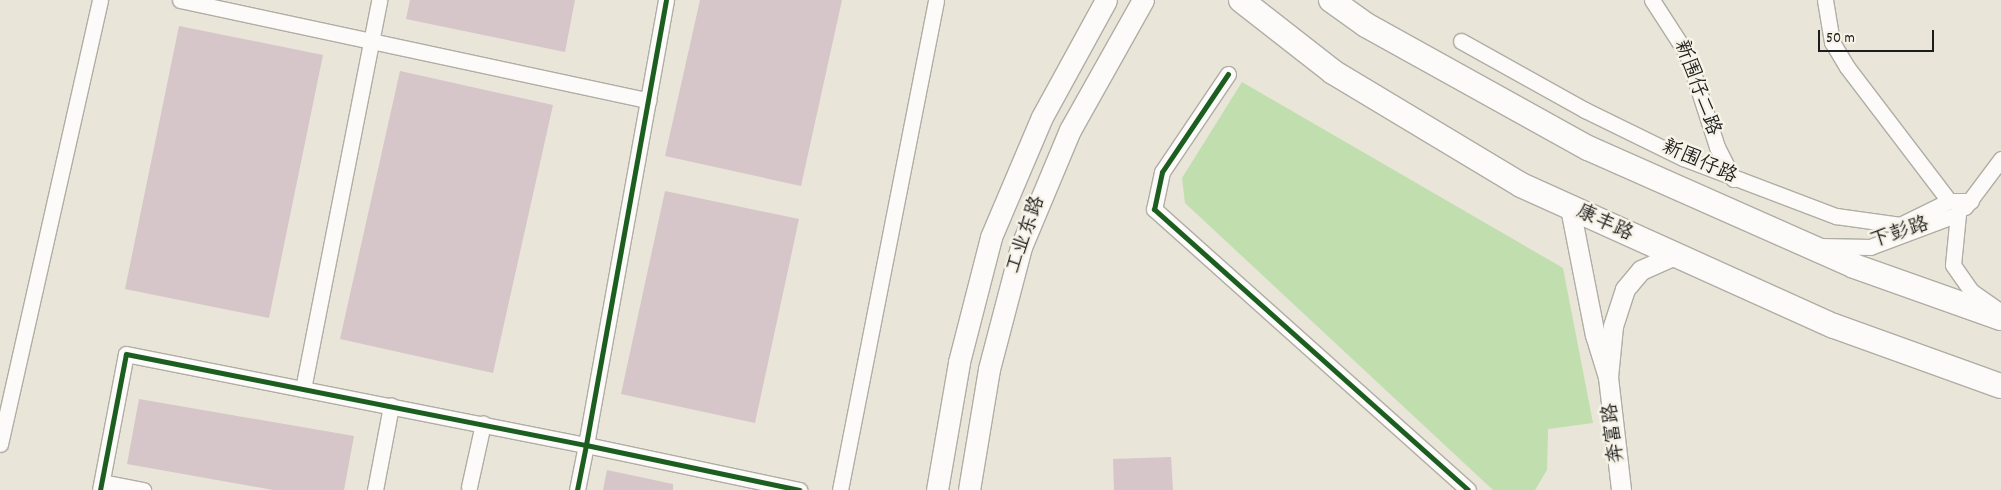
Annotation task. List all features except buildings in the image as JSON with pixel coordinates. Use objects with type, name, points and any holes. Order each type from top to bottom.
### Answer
[{"type":"main road","name":"工业东路","points":[[937,490],[959,362],[991,237],[1046,108],[1106,0]]},
{"type":"main road","name":"工业东路","points":[[969,490],[990,368],[1021,247],[1070,130],[1143,0]]},
{"type":"main road","name":"康丰路","points":[[1241,0],[1333,72],[1521,185],[1673,256],[1834,326],[2001,386]]},
{"type":"main road","points":[[1330,0],[1366,25],[1588,148],[1809,246],[2001,318]]},
{"type":"street","points":[[0,444],[100,0]]},
{"type":"street","points":[[180,0],[648,100]]},
{"type":"street","points":[[303,389],[379,0]]},
{"type":"street","points":[[577,490],[666,0]]},
{"type":"street","points":[[840,490],[936,0]]},
{"type":"street","name":"新围仔二路","points":[[1652,0],[1688,54],[1717,147],[1733,179]]},
{"type":"street","points":[[1825,0],[1832,42],[1846,67],[1949,201],[1971,201]]},
{"type":"street","name":"新围仔路","points":[[1461,41],[1585,110],[1733,179],[1873,225],[1900,225],[1949,201]]},
{"type":"street","points":[[1228,74],[1162,172],[1154,209],[1468,490]]},
{"type":"street","name":"下彭路","points":[[1809,246],[1870,247],[1958,214],[1971,201],[2001,159]]},
{"type":"street","points":[[1570,208],[1594,335],[1608,376]]},
{"type":"street","name":"下彭路","points":[[1958,214],[1953,265],[1971,291],[2001,313]]},
{"type":"street","points":[[1608,376],[1612,326],[1625,289],[1641,270],[1673,256]]},
{"type":"street","points":[[143,490],[101,486],[126,354],[483,424],[799,490]]},
{"type":"street","name":"奔富路","points":[[1608,376],[1621,490]]},
{"type":"street","points":[[375,490],[391,406]]},
{"type":"street","points":[[469,488],[483,424]]},
{"type":"green space","points":[[1242,82],[1563,268],[1593,423],[1548,429],[1547,470],[1535,490],[1493,490],[1185,203],[1182,178]]},
{"type":"cycle path","points":[[666,0],[586,445],[799,490]]},
{"type":"cycle path","points":[[1228,74],[1162,172],[1154,209],[1468,490]]},
{"type":"cycle path","points":[[100,490],[126,354],[586,445],[577,490]]}]
